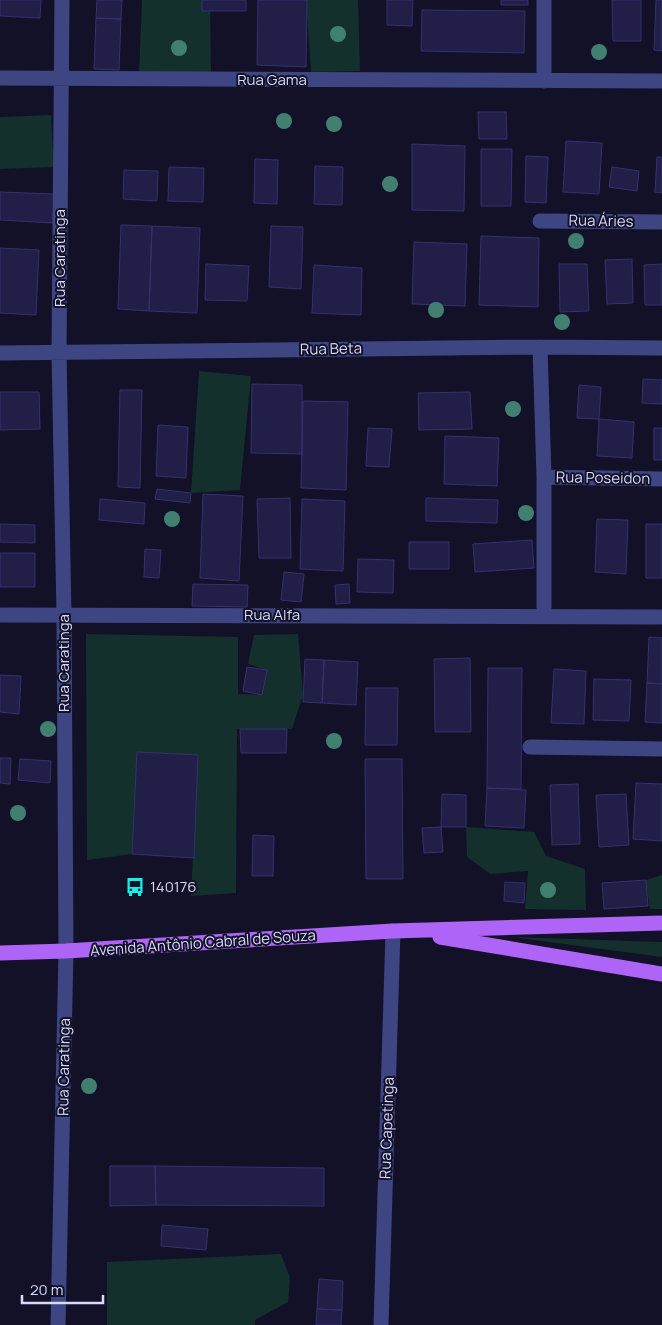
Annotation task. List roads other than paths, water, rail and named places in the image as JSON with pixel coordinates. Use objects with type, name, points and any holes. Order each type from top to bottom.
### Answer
[{"type":"main road","name":"Avenida Antônio Cabral de Souza","points":[[0,953],[66,951],[399,931],[662,923]]},
{"type":"main road","name":"Avenida Antônio Cabral de Souza","points":[[399,931],[662,974]]},
{"type":"street","name":"Rua Caratinga","points":[[58,1325],[66,951],[64,615],[59,352],[62,0]]},
{"type":"street","points":[[544,0],[544,80]]},
{"type":"street","name":"Rua Gama","points":[[0,78],[662,82]]},
{"type":"street","name":"Rua Áries","points":[[540,221],[662,222]]},
{"type":"street","points":[[540,347],[544,477],[544,616]]},
{"type":"street","name":"Rua Beta","points":[[0,353],[540,347],[662,348]]},
{"type":"street","name":"Rua Poseidon","points":[[544,477],[662,479]]},
{"type":"street","name":"Rua Alfa","points":[[0,615],[662,617]]},
{"type":"street","points":[[530,747],[662,749]]},
{"type":"street","name":"Rua Capetinga","points":[[381,1325],[399,931]]},
{"type":"place","name":"140176","points":[[135,887]]}]
